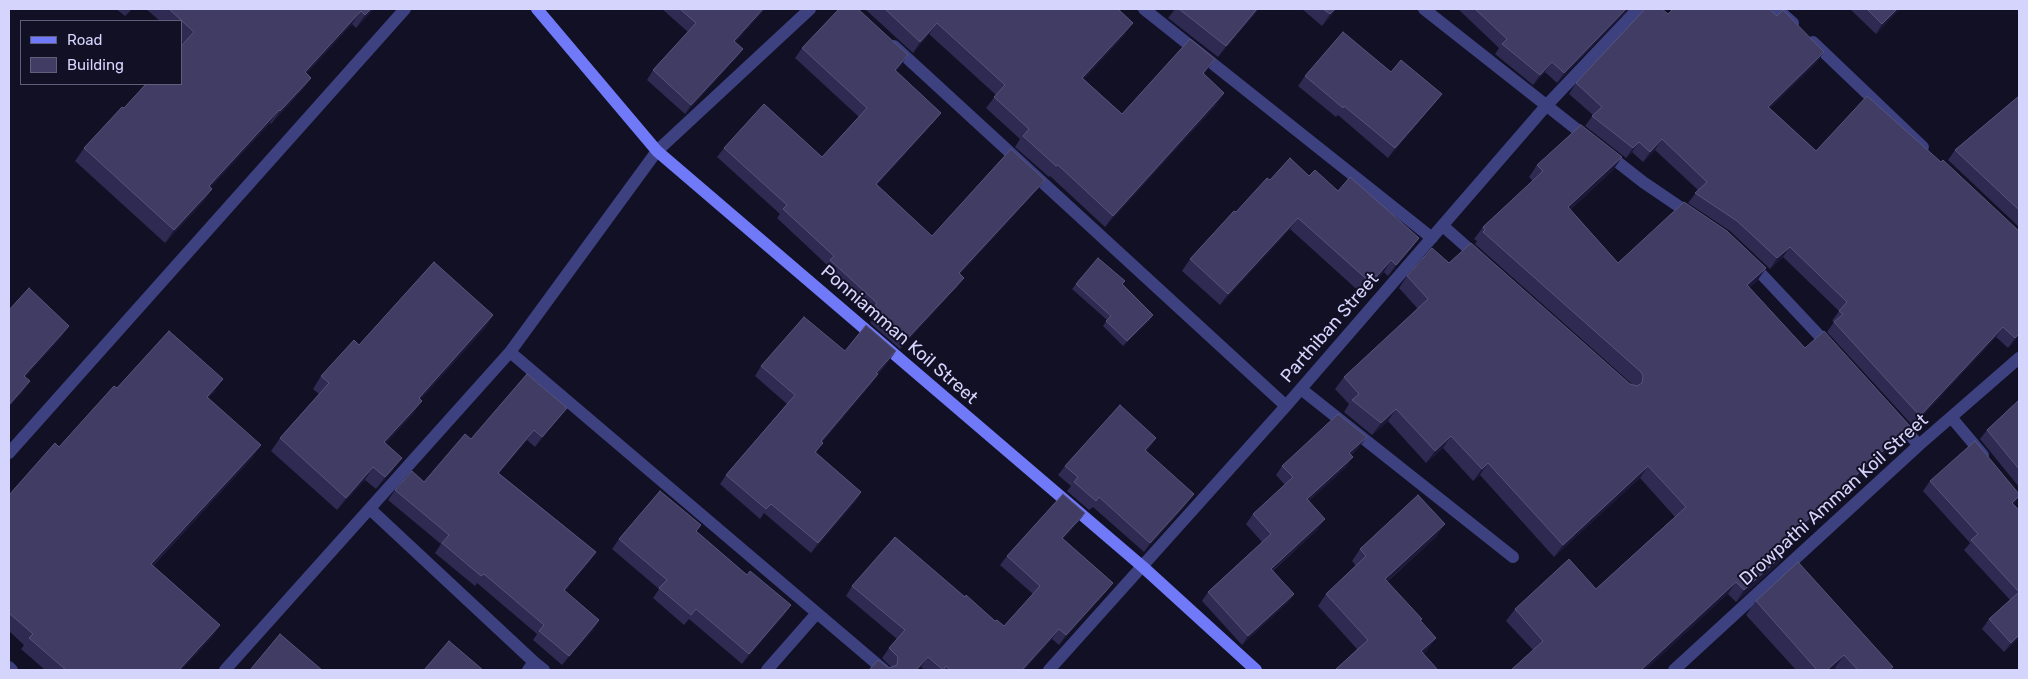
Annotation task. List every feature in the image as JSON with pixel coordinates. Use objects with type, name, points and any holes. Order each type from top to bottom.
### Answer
[{"type":"street","points":[[9,453],[405,9]]},
{"type":"street","name":"Ponniamman Koil Street","points":[[537,9],[657,151],[1143,567],[1256,670]]},
{"type":"street","points":[[225,670],[510,352],[657,151],[810,9]]},
{"type":"street","points":[[1144,9],[1432,238]]},
{"type":"street","points":[[1424,9],[1643,182],[1707,226]]},
{"type":"street","name":"Parthiban Street","points":[[1049,670],[1301,389],[1546,106],[1638,9]]},
{"type":"street","points":[[1777,9],[1934,157]]},
{"type":"street","points":[[882,36],[1286,406]]},
{"type":"street","points":[[1443,226],[1487,265]]},
{"type":"street","points":[[1743,255],[1763,273],[1841,359]]},
{"type":"street","points":[[510,352],[884,670]]},
{"type":"street","name":"Drowpathi Amman Koil Street","points":[[1674,670],[1919,445],[2019,358]]},
{"type":"street","points":[[1301,389],[1513,557]]},
{"type":"street","points":[[1886,410],[1919,445]]},
{"type":"street","points":[[1951,417],[1988,461]]},
{"type":"street","points":[[370,509],[535,668]]},
{"type":"street","points":[[767,670],[817,613]]},
{"type":"street","points":[[9,667],[12,670]]},
{"type":"building","points":[[169,9],[371,9],[365,15],[361,11],[305,72],[311,78],[209,186],[212,189],[174,230],[84,148],[145,85],[182,85],[182,45],[194,32]]},
{"type":"building","points":[[680,9],[763,9],[734,41],[743,49],[691,105],[653,70],[696,23]]},
{"type":"building","points":[[839,9],[858,9],[908,55],[895,70],[941,113],[876,184],[932,236],[1011,149],[1045,180],[959,273],[964,278],[907,339],[877,313],[880,310],[875,306],[877,303],[830,260],[834,256],[783,209],[787,205],[724,148],[764,104],[822,157],[867,108],[802,48]]},
{"type":"building","points":[[885,9],[1118,9],[1133,23],[1082,78],[1122,114],[1190,39],[1215,59],[1203,73],[1224,93],[1113,216],[1058,165],[1056,166],[1023,136],[1029,129],[994,97],[1005,85],[937,23],[920,42]]},
{"type":"building","points":[[1179,9],[1257,9],[1226,46]]},
{"type":"building","points":[[1323,9],[1335,9],[1330,14]]},
{"type":"building","points":[[1475,9],[1626,9],[1564,73],[1552,62],[1540,75],[1502,44],[1507,39]]},
{"type":"building","points":[[1645,9],[1662,9],[1668,14],[1673,9],[1769,9],[1777,16],[1783,10],[1824,52],[1768,107],[1816,151],[1867,96],[1941,162],[1943,160],[2019,231],[2019,334],[2015,338],[2003,327],[1920,416],[1834,322],[1843,314],[1839,311],[1847,302],[1790,247],[1777,258],[1737,221],[1695,193],[1707,182],[1662,139],[1650,152],[1639,142],[1633,148],[1592,116],[1602,107],[1576,83]]},
{"type":"building","points":[[1867,9],[1897,9],[1882,24]]},
{"type":"building","points":[[1343,32],[1391,72],[1401,60],[1442,94],[1395,148],[1305,76]]},
{"type":"building","points":[[2019,96],[2019,210],[1955,150]]},
{"type":"building","points":[[1581,125],[1622,157],[1568,207],[1618,263],[1684,202],[1727,231],[1766,268],[1747,285],[1805,348],[1824,331],[1910,426],[1780,545],[1786,552],[1744,590],[1736,582],[1641,670],[1511,670],[1543,641],[1515,609],[1569,559],[1596,589],[1686,507],[1648,466],[1563,545],[1488,463],[1482,469],[1451,436],[1435,451],[1396,409],[1381,423],[1352,400],[1359,394],[1344,377],[1428,299],[1407,276],[1432,248],[1449,263],[1471,243],[1630,384],[1637,386],[1642,383],[1643,376],[1641,372],[1483,232],[1485,230],[1483,227],[1543,171],[1537,165]]},
{"type":"building","points":[[1290,158],[1309,176],[1315,170],[1338,191],[1350,177],[1419,238],[1396,265],[1391,260],[1371,283],[1298,218],[1228,294],[1190,259],[1234,211],[1236,212],[1267,178],[1270,180]]},
{"type":"building","points":[[1098,258],[1125,281],[1122,284],[1153,315],[1127,341],[1106,321],[1111,316],[1076,284]]},
{"type":"building","points":[[434,262],[493,315],[419,398],[422,401],[384,442],[402,458],[385,477],[373,467],[346,498],[280,438],[329,383],[321,376],[354,340],[359,345]]},
{"type":"building","points":[[29,288],[69,326],[24,376],[30,381],[9,405],[9,310]]},
{"type":"building","points":[[804,317],[845,351],[866,325],[896,351],[821,441],[823,443],[815,452],[861,492],[818,543],[771,504],[766,509],[726,475],[795,395],[761,366]]},
{"type":"building","points":[[169,331],[223,379],[207,397],[261,445],[151,564],[220,625],[179,670],[66,670],[29,638],[33,634],[9,613],[9,495],[55,443],[59,447],[114,386],[117,388]]},
{"type":"building","points":[[527,374],[567,408],[542,437],[534,430],[498,473],[596,552],[564,590],[599,620],[569,656],[539,631],[544,625],[484,574],[481,576],[442,543],[449,535],[395,490],[412,471],[424,482],[465,434],[471,439]]},
{"type":"building","points":[[2019,400],[2019,469],[1987,430]]},
{"type":"building","points":[[1120,405],[1156,438],[1145,450],[1194,494],[1150,543],[1099,497],[1096,501],[1074,482],[1078,477],[1065,466]]},
{"type":"building","points":[[1338,414],[1367,437],[1349,453],[1353,457],[1307,499],[1325,519],[1271,569],[1294,594],[1248,636],[1208,592],[1271,534],[1253,514],[1293,477],[1282,466]]},
{"type":"building","points":[[1975,441],[2019,494],[2012,503],[2019,510],[2019,592],[1971,540],[1978,534],[1930,481]]},
{"type":"building","points":[[660,491],[701,525],[696,531],[747,575],[750,571],[791,605],[749,654],[696,609],[691,615],[659,588],[667,580],[619,539]]},
{"type":"building","points":[[1063,494],[1085,513],[1062,538],[1113,583],[1066,635],[1059,629],[1022,670],[951,670],[946,666],[943,670],[928,657],[916,670],[869,670],[878,660],[889,668],[897,665],[898,657],[889,648],[905,630],[852,586],[895,537],[965,597],[966,595],[995,621],[997,620],[1004,626],[1040,586],[1007,556]]},
{"type":"building","points":[[1418,495],[1445,524],[1385,579],[1422,619],[1420,620],[1436,638],[1421,651],[1438,670],[1337,670],[1368,640],[1326,594],[1366,556],[1360,549]]},
{"type":"building","points":[[1798,562],[1893,667],[1889,670],[1858,670],[1844,655],[1827,670],[1817,670],[1756,601]]},
{"type":"building","points":[[2019,592],[2019,635],[2011,643],[1989,619]]},
{"type":"building","points":[[280,634],[322,670],[250,670]]},
{"type":"building","points":[[449,641],[483,670],[424,670]]}]
